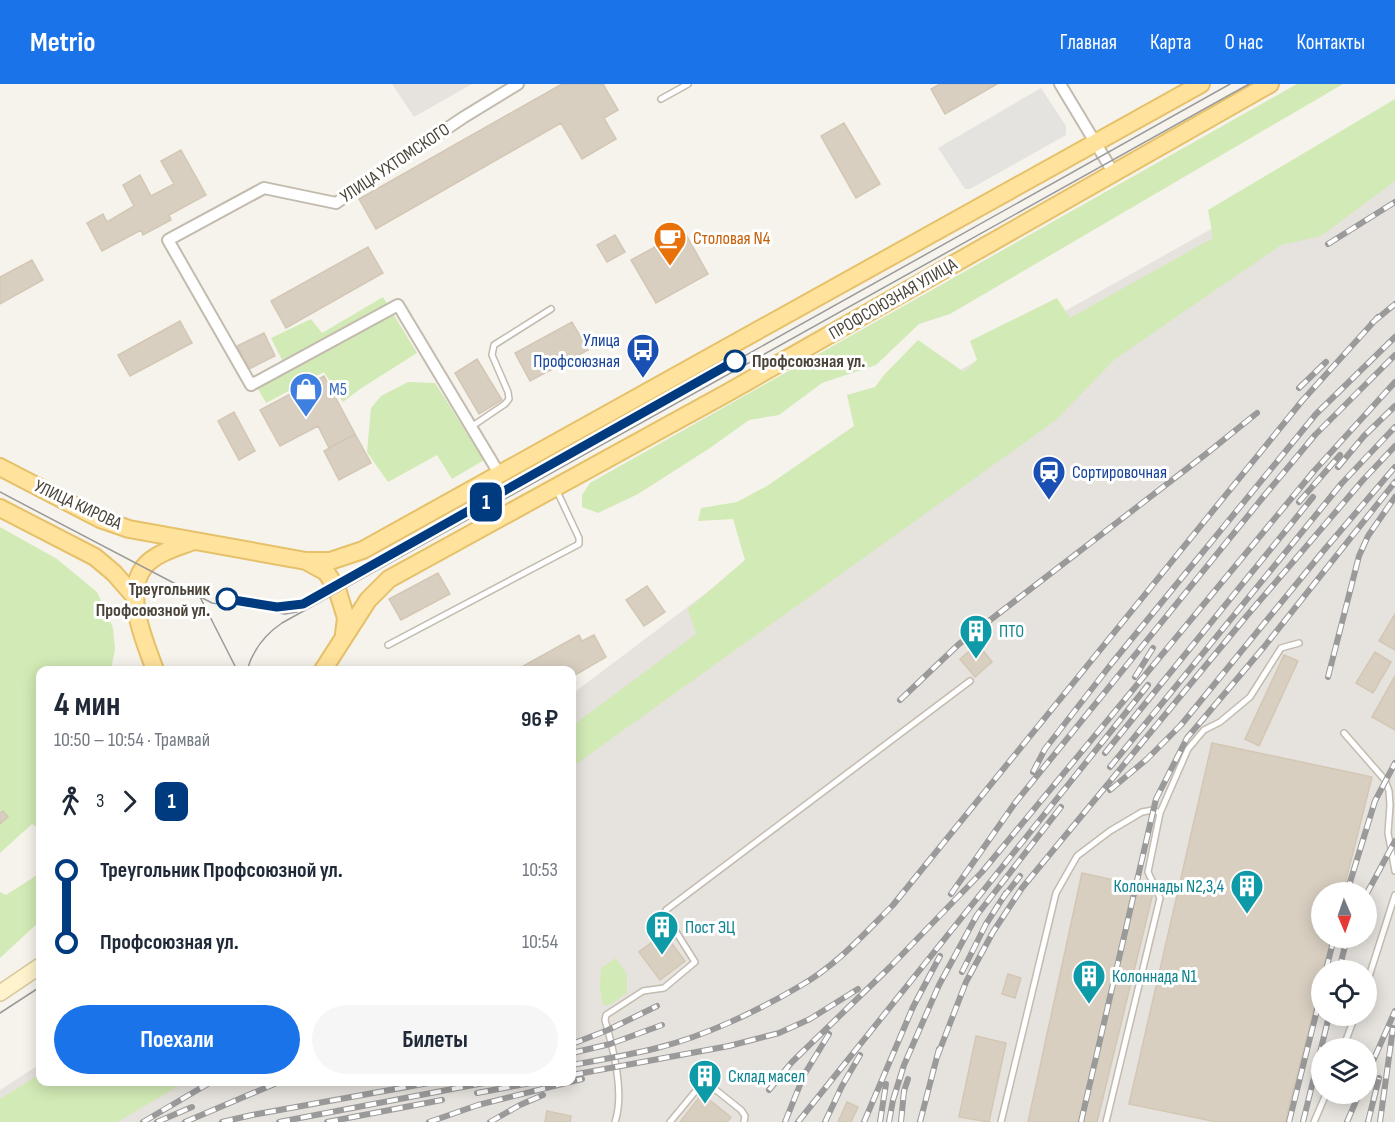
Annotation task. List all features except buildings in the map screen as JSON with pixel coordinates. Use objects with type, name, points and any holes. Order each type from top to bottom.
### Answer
[{"type":"main road","name":"ПРОФСОЮЗНАЯ УЛИЦА","points":[[306,561],[330,561],[363,550],[1201,84]]},
{"type":"main road","name":"ПРОФСОЮЗНАЯ УЛИЦА","points":[[325,666],[368,600],[389,579],[727,393],[1270,84]]},
{"type":"main road","name":"УЛИЦА КИРОВА","points":[[0,467],[100,519],[129,529],[306,561]]},
{"type":"main road","name":"УЛИЦА КИРОВА","points":[[0,508],[95,557],[114,573],[135,597]]},
{"type":"main road","points":[[154,666],[141,632],[135,597],[138,578],[145,566],[159,556],[195,540]]},
{"type":"main road","points":[[306,561],[326,572],[337,589],[346,618],[344,636]]},
{"type":"main road","points":[[0,993],[36,969]]},
{"type":"street","name":"УЛИЦА УХТОМСКОГО","points":[[471,427],[398,305],[251,386],[168,240],[264,188],[336,203],[464,117],[518,84]]},
{"type":"street","points":[[1060,84],[1113,172]]},
{"type":"street","points":[[471,427],[500,475]]},
{"type":"lane","points":[[661,99],[688,84]]},
{"type":"lane","points":[[471,427],[509,399],[492,355],[494,345],[551,309]]},
{"type":"lane","points":[[388,645],[579,544],[579,538],[556,488]]},
{"type":"lane","points":[[1106,1122],[1160,898],[1148,872],[1160,813],[1188,749],[1204,730],[1220,722],[1250,697],[1281,648],[1299,643]]},
{"type":"lane","points":[[615,1122],[618,1113],[618,1088],[606,1015],[643,992],[664,988],[695,962],[666,916],[666,910],[970,681]]},
{"type":"lane","points":[[1344,733],[1385,780],[1390,805],[1388,833],[1395,871]]},
{"type":"lane","points":[[1001,1122],[1056,893],[1077,856],[1110,831],[1142,812],[1153,810],[1160,813]]},
{"type":"lane","points":[[1374,960],[1395,895]]},
{"type":"lane","points":[[670,1122],[699,1088],[705,1085],[711,1086],[741,1110],[745,1116],[744,1122]]},
{"type":"lane","points":[[1314,1122],[1322,1104]]},
{"type":"shaded area","points":[[392,84],[472,84],[414,117]]},
{"type":"shaded area","points":[[1041,88],[1066,126],[1066,135],[970,189],[965,189],[938,148]]},
{"type":"shaded area","points":[[1395,107],[1395,1122],[0,1122],[0,1090],[36,1067],[36,1086],[576,1086],[576,691],[750,560],[880,415],[1284,188]]},
{"type":"green space","points":[[1297,84],[1343,84],[950,314],[919,324],[876,365],[822,383],[779,415],[749,420],[638,494],[598,513],[582,507],[582,495],[590,483]]},
{"type":"green space","points":[[1395,99],[1395,181],[1321,236],[1281,245],[1115,359],[1056,420],[576,764],[576,723],[696,634],[688,609],[745,560],[733,519],[698,521],[701,508],[737,502],[767,486],[854,426],[847,395],[875,387],[918,340],[964,372],[977,360],[970,341],[1057,298],[1070,318],[1213,238],[1208,210]]},
{"type":"green space","points":[[383,297],[417,353],[343,402],[324,372],[266,403],[257,387],[288,372],[271,338],[311,319],[322,333]]},
{"type":"green space","points":[[408,382],[435,383],[484,460],[452,479],[437,455],[388,482],[367,452],[371,408],[381,396]]},
{"type":"green space","points":[[0,527],[57,559],[97,592],[113,628],[115,649],[112,666],[36,666],[36,826],[32,824],[0,853]]},
{"type":"green space","points":[[36,876],[36,925],[0,958],[0,892],[6,895]]},
{"type":"green space","points":[[616,958],[627,974],[627,993],[610,1005],[603,1005],[600,988],[601,968]]},
{"type":"green space","points":[[36,1076],[36,1086],[176,1086],[117,1122],[0,1122],[0,1099]]},
{"type":"tram line","points":[[664,401],[1230,84]]},
{"type":"tram line","points":[[248,666],[260,644],[282,623],[1249,84]]},
{"type":"tram line","name":"1","points":[[227,599],[277,607],[303,604],[735,361]]},
{"type":"tram line","points":[[0,492],[212,603],[285,614],[297,612]]},
{"type":"tram line","points":[[200,597],[235,666]]},
{"type":"tram line","points":[[0,1013],[36,990]]},
{"type":"railway","points":[[1328,244],[1395,202]]},
{"type":"railway","points":[[1372,323],[1395,304]]},
{"type":"railway","points":[[576,1064],[657,1048],[712,1030],[767,1005],[800,986],[826,969],[849,949],[893,905],[1302,401],[1378,317]]},
{"type":"railway","points":[[1033,772],[1045,749],[1112,663],[1316,414],[1395,337]]},
{"type":"railway","points":[[951,894],[1015,803],[1264,496],[1315,435],[1395,355]]},
{"type":"railway","points":[[1299,388],[1326,362]]},
{"type":"railway","points":[[769,1090],[792,1062],[890,967],[982,872],[1314,471],[1395,382]]},
{"type":"railway","points":[[1338,467],[1364,436],[1395,406]]},
{"type":"railway","points":[[900,700],[959,644],[1257,413]]},
{"type":"railway","points":[[1110,767],[1342,483],[1395,427]]},
{"type":"railway","points":[[937,1057],[966,982],[993,932],[1022,888],[1245,618],[1395,446]]},
{"type":"railway","points":[[1299,502],[1340,455]]},
{"type":"railway","points":[[1110,790],[1147,759],[1181,725],[1395,467]]},
{"type":"railway","points":[[1081,1122],[1156,799],[1187,738],[1264,647],[1395,482]]},
{"type":"railway","points":[[1105,753],[1313,497]]},
{"type":"railway","points":[[1328,677],[1359,556],[1368,536],[1395,497]]},
{"type":"railway","points":[[1135,677],[1153,648]]},
{"type":"railway","points":[[798,1122],[1148,685]]},
{"type":"railway","points":[[1350,882],[1375,801],[1395,763]]},
{"type":"railway","points":[[889,1122],[904,1065],[939,985],[977,915],[1061,807]]},
{"type":"railway","points":[[1373,882],[1395,841]]},
{"type":"railway","points":[[1002,899],[1020,876]]},
{"type":"railway","points":[[962,972],[986,924],[1006,893]]},
{"type":"railway","points":[[1328,960],[1332,948]]},
{"type":"railway","points":[[1342,960],[1344,948]]},
{"type":"railway","points":[[864,1122],[913,1007],[940,956]]},
{"type":"railway","points":[[576,1074],[729,1046],[779,1033],[810,1019],[858,989]]},
{"type":"railway","points":[[576,1042],[657,1006]]},
{"type":"railway","points":[[1377,1052],[1395,1011]]},
{"type":"railway","points":[[576,1052],[610,1044],[662,1025]]},
{"type":"railway","points":[[1289,1122],[1313,1026]]},
{"type":"railway","points":[[1303,1122],[1327,1026]]},
{"type":"railway","points":[[1380,1122],[1393,1028]]},
{"type":"railway","points":[[785,1122],[804,1075],[829,1034]]},
{"type":"railway","points":[[920,1122],[939,1049]]},
{"type":"railway","points":[[825,1122],[860,1055]]},
{"type":"railway","points":[[1368,1122],[1379,1078]]},
{"type":"railway","points":[[576,1080],[582,1079]]},
{"type":"railway","points":[[901,1122],[904,1091],[908,1079]]},
{"type":"railway","points":[[880,1122],[886,1084]]},
{"type":"railway","points":[[143,1122],[204,1086]]},
{"type":"railway","points":[[185,1122],[270,1086]]},
{"type":"railway","points":[[222,1122],[412,1086]]},
{"type":"railway","points":[[279,1122],[468,1086]]},
{"type":"railway","points":[[477,1093],[515,1086]]},
{"type":"railway","points":[[429,1122],[478,1105],[554,1086]]},
{"type":"railway","points":[[490,1122],[543,1095]]},
{"type":"railway","points":[[327,1122],[442,1100]]},
{"type":"railway","points":[[1347,1122],[1355,1104]]},
{"type":"railway","points":[[157,1122],[192,1107]]},
{"type":"place","name":"Столовая N4","points":[[670,267]]},
{"type":"place","name":"Профсоюзная ул.","points":[[735,361]]},
{"type":"place","name":"Улица Профсоюзная","points":[[643,379]]},
{"type":"place","name":"М5","points":[[306,418]]},
{"type":"place","name":"Сортировочная","points":[[1049,501]]},
{"type":"place","name":"Треугольник Профсоюзной ул.","points":[[227,599]]},
{"type":"place","name":"ПТО","points":[[976,660]]},
{"type":"place","name":"Колоннады N2,3,4","points":[[1247,915]]},
{"type":"place","name":"Пост ЭЦ","points":[[662,956]]},
{"type":"place","name":"Колоннада N1","points":[[1089,1005]]},
{"type":"place","name":"Склад масел","points":[[705,1105]]}]
